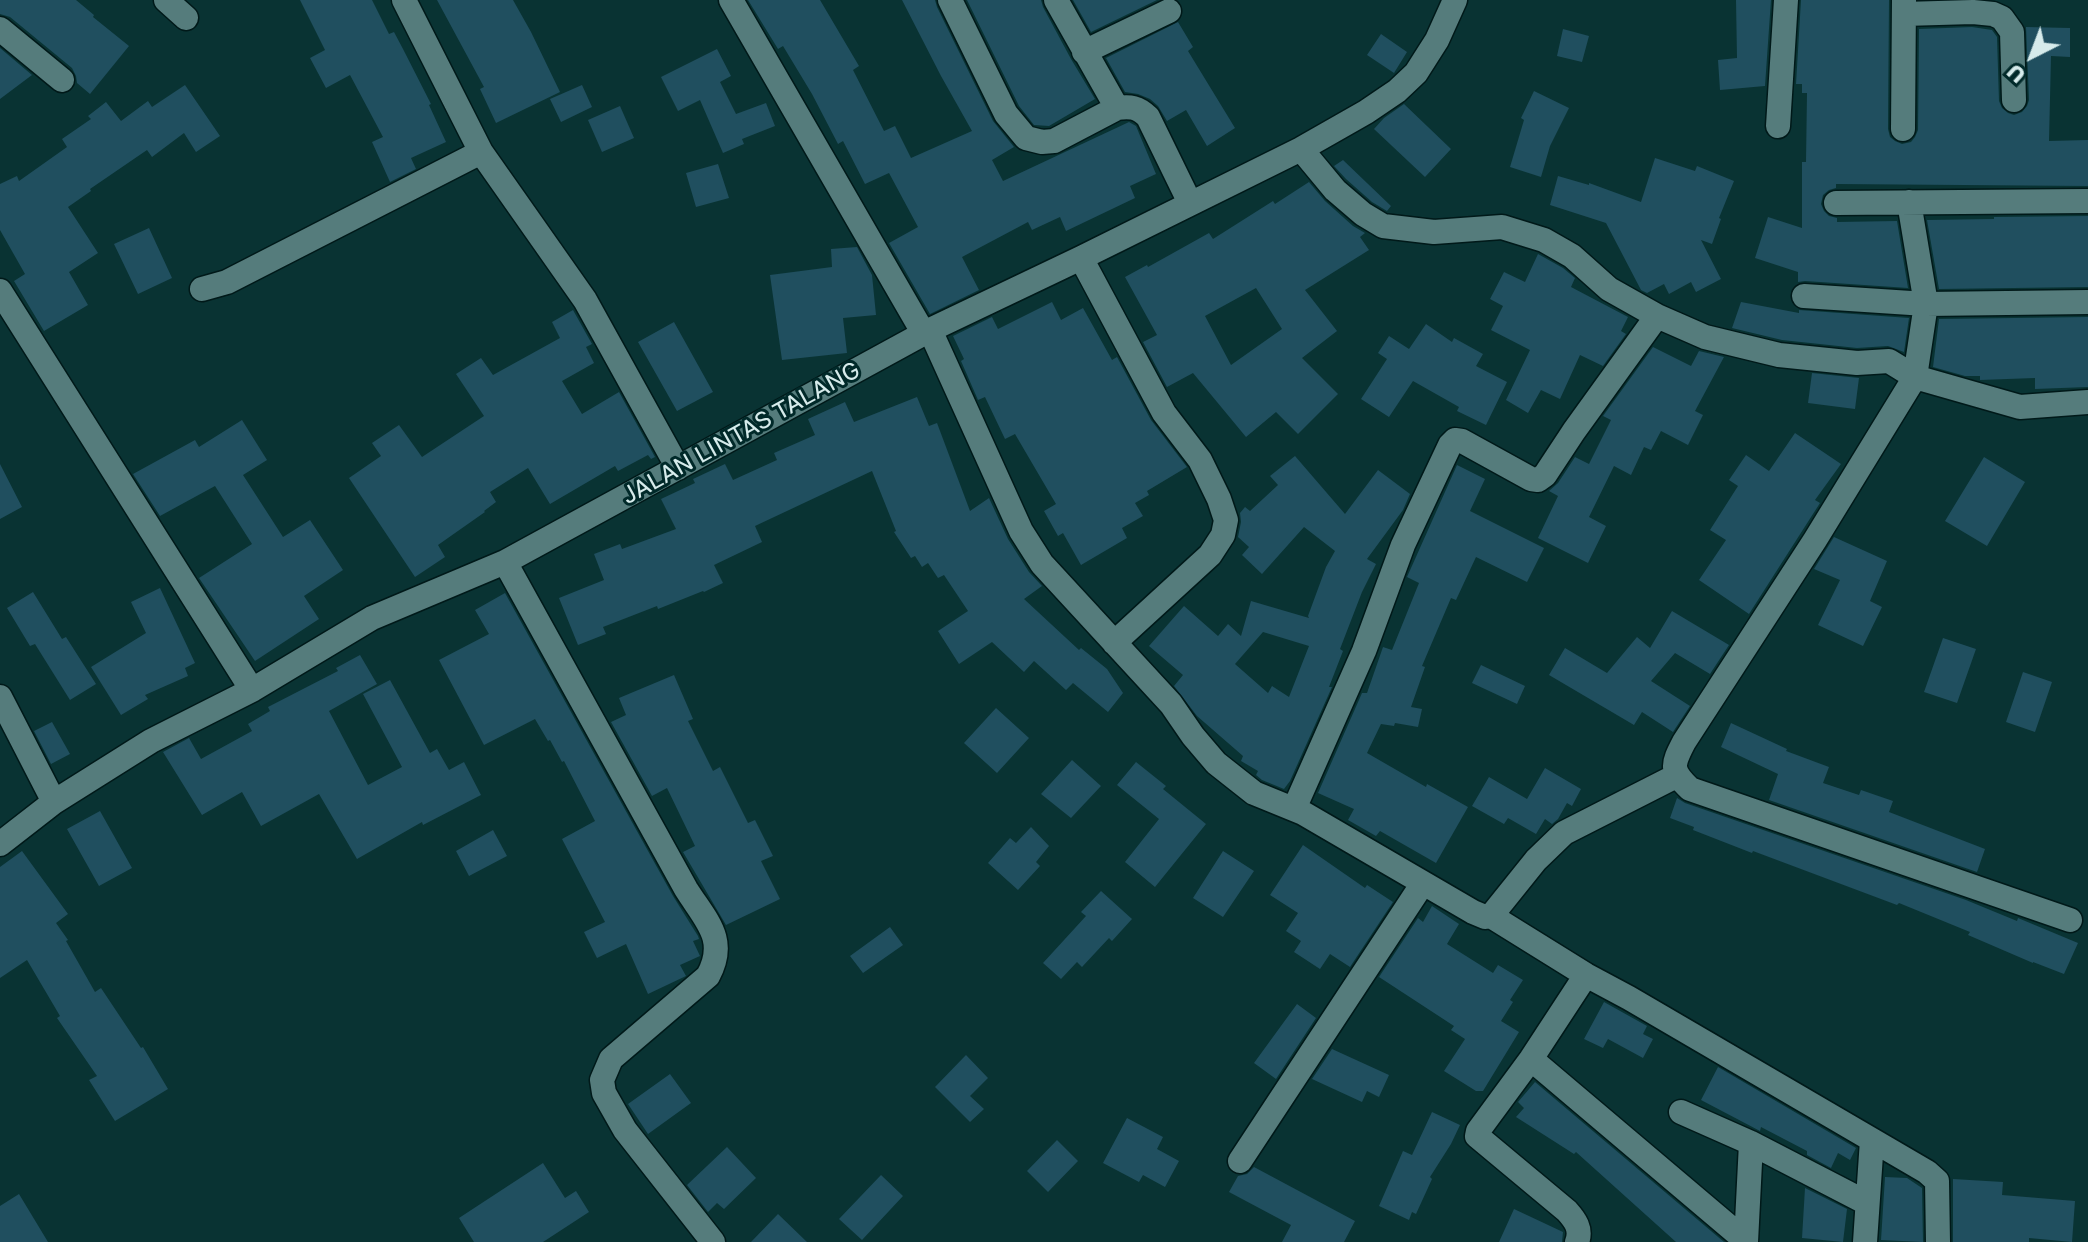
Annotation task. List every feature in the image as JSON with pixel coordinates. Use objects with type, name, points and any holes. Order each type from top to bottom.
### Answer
[{"type":"street","points":[[166,0],[186,18]]},
{"type":"street","points":[[404,0],[481,152],[585,300],[678,468]]},
{"type":"street","points":[[731,0],[927,332],[1021,531],[1042,564],[1171,704],[1216,763],[1254,793],[1294,809],[1473,912],[1491,916],[1586,975],[1927,1172],[1937,1181],[1938,1242]]},
{"type":"street","points":[[950,0],[1006,114],[1026,138],[1054,141],[1117,108],[1128,106],[1140,110],[1148,117],[1190,203]]},
{"type":"street","points":[[1056,0],[1117,108]]},
{"type":"street","name":"JALAN LINTAS TALANG","points":[[0,844],[54,802],[151,741],[252,690],[372,618],[505,562],[927,332],[1301,149],[1366,112],[1397,91],[1416,73],[1437,40],[1455,0]]},
{"type":"street","points":[[1778,126],[1786,0]]},
{"type":"street","points":[[1903,129],[1904,7],[1993,14],[2002,18],[2012,32],[2014,100]]},
{"type":"street","points":[[1084,52],[1169,11]]},
{"type":"street","points":[[0,29],[62,80]]},
{"type":"street","points":[[1301,149],[1335,190],[1383,226],[1434,232],[1502,227],[1544,240],[1572,256],[1609,289],[1657,316],[1705,337],[1779,355],[1857,363],[1889,361],[1915,377],[2020,407],[2088,402]]},
{"type":"street","points":[[202,289],[227,282],[481,152]]},
{"type":"street","points":[[1836,203],[2088,201]]},
{"type":"street","points":[[1909,202],[1926,304],[1915,377],[1815,540],[1684,742],[1674,762],[1676,776],[1690,789],[2070,920]]},
{"type":"street","points":[[1081,258],[1164,413],[1200,460],[1226,520],[1223,535],[1210,555],[1114,643]]},
{"type":"street","points":[[0,291],[252,690]]},
{"type":"street","points":[[1804,296],[1926,304],[2088,302]]},
{"type":"street","points":[[1294,809],[1364,651],[1403,545],[1450,445],[1455,440],[1462,441],[1538,480],[1545,475],[1657,316]]},
{"type":"street","points":[[505,562],[686,889],[714,933],[718,951],[708,976],[611,1059],[602,1080],[604,1093],[625,1130],[713,1242]]},
{"type":"street","points":[[0,697],[54,802]]},
{"type":"street","points":[[1491,916],[1536,860],[1564,833],[1676,776]]},
{"type":"street","points":[[1240,1161],[1423,883]]},
{"type":"street","points":[[1577,1242],[1577,1221],[1477,1136],[1586,975]]},
{"type":"street","points":[[1531,1059],[1746,1242]]},
{"type":"street","points":[[1681,1112],[1751,1143],[1867,1203]]},
{"type":"street","points":[[1865,1242],[1872,1140]]},
{"type":"street","points":[[1746,1242],[1751,1143]]},
{"type":"building","points":[[0,0],[76,0],[129,46],[90,94],[77,83],[72,68],[10,17],[0,14]]},
{"type":"building","points":[[300,0],[372,0],[389,34],[394,32],[431,104],[446,142],[411,158],[416,169],[390,182],[372,142],[383,137],[350,75],[326,88],[310,58],[325,50]]},
{"type":"building","points":[[437,0],[513,0],[560,92],[496,123],[480,89],[484,87]]},
{"type":"building","points":[[748,0],[820,0],[859,66],[853,70],[884,131],[895,126],[911,158],[972,131],[902,0],[935,0],[993,121],[1014,147],[992,160],[1003,181],[1129,122],[1136,126],[1156,174],[1130,186],[1135,198],[1066,231],[1060,217],[1032,230],[1028,222],[962,257],[979,290],[930,314],[889,243],[918,227],[889,173],[865,184],[843,141],[838,144],[783,46],[778,49]]},
{"type":"building","points":[[967,0],[1041,0],[1095,99],[1049,126],[1034,125],[1019,106]]},
{"type":"building","points":[[1073,0],[1157,0],[1091,32]]},
{"type":"building","points":[[1736,0],[1771,0],[1765,86],[1720,90],[1718,60],[1737,58]]},
{"type":"building","points":[[1801,0],[1889,0],[1888,129],[1890,137],[1902,144],[1911,142],[1918,130],[1919,29],[1972,27],[1992,30],[1997,37],[1999,101],[2002,108],[2014,115],[2022,112],[2029,100],[2026,27],[2070,28],[2070,57],[2051,56],[2049,141],[2088,140],[2088,186],[1836,184],[1836,188],[1823,195],[1821,204],[1829,216],[1837,218],[1837,222],[1897,221],[1908,288],[1798,282],[1798,272],[1755,258],[1768,217],[1802,228],[1802,162],[1806,162],[1807,93],[1802,93],[1802,84],[1796,84]]},
{"type":"building","points":[[1178,22],[1193,47],[1188,51],[1235,128],[1207,146],[1186,110],[1167,121],[1150,99],[1125,92],[1106,58]]},
{"type":"building","points":[[1563,29],[1589,36],[1582,62],[1557,56]]},
{"type":"building","points":[[1381,34],[1407,52],[1394,73],[1367,55]]},
{"type":"building","points":[[0,48],[32,75],[0,99]]},
{"type":"building","points":[[717,49],[731,76],[720,82],[736,114],[766,103],[775,126],[742,139],[744,144],[723,153],[700,100],[678,111],[661,77]]},
{"type":"building","points":[[185,85],[220,136],[196,152],[184,133],[152,157],[147,150],[68,207],[98,253],[69,272],[88,305],[44,331],[14,281],[25,274],[0,230],[0,184],[17,176],[19,181],[67,147],[62,139],[91,119],[88,116],[106,102],[121,121],[148,101],[152,107]]},
{"type":"building","points":[[582,85],[592,107],[561,122],[550,99]]},
{"type":"building","points":[[1534,91],[1569,108],[1550,146],[1541,177],[1510,167],[1524,120],[1521,118]]},
{"type":"building","points":[[1404,104],[1451,149],[1425,177],[1374,129]]},
{"type":"building","points":[[620,106],[634,138],[602,152],[588,120]]},
{"type":"building","points":[[1655,158],[1695,171],[1697,166],[1734,181],[1712,244],[1701,240],[1721,279],[1696,292],[1691,282],[1669,294],[1664,284],[1647,293],[1641,290],[1606,223],[1550,205],[1558,176],[1589,183],[1641,202]]},
{"type":"building","points":[[1343,160],[1391,206],[1387,211],[1372,202],[1334,166]]},
{"type":"building","points":[[718,164],[729,198],[696,207],[686,173]]},
{"type":"building","points":[[1309,182],[1325,201],[1365,233],[1360,237],[1369,250],[1305,290],[1337,331],[1302,358],[1338,394],[1298,434],[1276,412],[1246,437],[1193,373],[1167,387],[1143,342],[1157,335],[1125,277],[1209,233],[1213,239],[1273,201],[1275,204]],"holes":[[[1256,288],[1282,329],[1231,365],[1205,316]]]},
{"type":"building","points":[[2088,216],[2088,287],[1939,289],[1927,220]]},
{"type":"building","points":[[149,228],[172,278],[138,294],[114,244]]},
{"type":"building","points":[[857,247],[872,275],[876,315],[843,318],[847,353],[782,360],[770,275],[832,267],[831,249]]},
{"type":"building","points":[[1538,254],[1575,278],[1571,287],[1628,317],[1621,331],[1626,334],[1603,366],[1580,355],[1560,399],[1541,390],[1528,413],[1506,400],[1530,350],[1491,330],[1503,306],[1490,299],[1504,272],[1525,282]]},
{"type":"building","points":[[1052,302],[1061,320],[1083,308],[1112,360],[1117,357],[1151,420],[1187,467],[1147,491],[1149,495],[1135,503],[1143,516],[1122,528],[1127,538],[1081,565],[1063,533],[1058,536],[1044,511],[1056,504],[1015,434],[1005,439],[985,397],[978,400],[953,336],[992,317],[998,329]]},
{"type":"building","points":[[1741,302],[1799,313],[1799,310],[1909,318],[1904,352],[1888,346],[1857,348],[1782,340],[1732,328]]},
{"type":"building","points":[[573,310],[592,344],[586,347],[594,363],[562,381],[582,414],[619,392],[655,457],[651,459],[648,455],[618,471],[615,466],[550,504],[528,468],[490,492],[496,502],[438,545],[445,557],[415,577],[349,478],[381,456],[372,443],[399,425],[422,457],[484,416],[456,374],[481,358],[493,375],[560,338],[552,322]]},
{"type":"building","points":[[2088,317],[2088,387],[2035,389],[2035,378],[1980,380],[1980,376],[1965,376],[1933,367],[1939,319]]},
{"type":"building","points":[[674,322],[713,392],[677,411],[638,342]]},
{"type":"building","points":[[1426,324],[1452,342],[1454,338],[1483,354],[1476,366],[1507,382],[1486,425],[1457,411],[1459,407],[1413,381],[1389,417],[1361,399],[1387,359],[1378,353],[1389,336],[1409,349]]},
{"type":"building","points":[[1653,347],[1691,366],[1699,351],[1724,357],[1695,411],[1703,415],[1688,445],[1661,431],[1651,450],[1644,447],[1631,475],[1614,466],[1589,517],[1606,526],[1588,563],[1538,538],[1558,496],[1549,491],[1575,457],[1589,464],[1611,420],[1603,416]]},
{"type":"building","points":[[1812,373],[1859,378],[1855,409],[1808,403]]},
{"type":"building","points":[[917,397],[929,426],[937,423],[970,511],[989,498],[1008,539],[1042,586],[1024,599],[1079,650],[1081,648],[1107,669],[1123,693],[1108,712],[1073,683],[1066,690],[1034,661],[1024,672],[992,642],[959,664],[938,631],[968,611],[944,575],[938,578],[928,563],[922,567],[915,556],[911,558],[894,532],[872,471],[755,526],[762,542],[714,565],[723,583],[603,627],[606,634],[578,645],[559,598],[604,580],[594,554],[620,544],[622,549],[676,529],[661,499],[725,464],[733,480],[777,460],[774,453],[815,435],[808,419],[845,402],[854,422]]},
{"type":"building","points":[[242,420],[267,460],[243,475],[283,537],[310,520],[343,570],[304,596],[319,619],[255,661],[199,578],[252,544],[215,486],[160,516],[133,474],[195,440],[199,447]]},
{"type":"building","points":[[1795,433],[1841,464],[1815,500],[1820,503],[1749,614],[1699,580],[1726,540],[1710,530],[1738,486],[1729,480],[1746,455],[1769,471]]},
{"type":"building","points":[[1295,456],[1345,514],[1378,470],[1410,494],[1403,510],[1367,559],[1376,564],[1340,649],[1343,651],[1329,687],[1332,687],[1284,789],[1256,775],[1258,771],[1241,761],[1243,756],[1197,716],[1174,686],[1183,675],[1149,646],[1184,606],[1218,636],[1228,624],[1241,636],[1251,601],[1309,618],[1326,567],[1335,551],[1304,527],[1262,574],[1242,555],[1249,547],[1238,537],[1240,513],[1245,507],[1250,511],[1278,485],[1270,476]],"holes":[[[1263,632],[1309,646],[1289,697],[1272,686],[1268,693],[1235,664]]]},
{"type":"building","points":[[1984,457],[2025,482],[1987,546],[1945,521]]},
{"type":"building","points":[[0,464],[22,507],[0,519]]},
{"type":"building","points":[[1457,465],[1485,479],[1470,511],[1544,548],[1527,582],[1476,557],[1456,600],[1451,598],[1422,666],[1425,667],[1411,707],[1422,709],[1418,727],[1381,724],[1367,753],[1468,807],[1436,863],[1380,831],[1376,836],[1348,820],[1354,809],[1318,793],[1362,693],[1367,693],[1383,647],[1392,650],[1419,583],[1407,577]]},
{"type":"building","points":[[1834,537],[1887,561],[1870,601],[1882,607],[1863,646],[1818,625],[1840,580],[1814,569]]},
{"type":"building","points":[[160,588],[195,663],[185,668],[188,676],[145,695],[148,699],[121,715],[91,667],[146,633],[131,602]]},
{"type":"building","points":[[33,592],[62,639],[66,637],[96,684],[70,700],[35,644],[30,646],[7,608]]},
{"type":"building","points":[[505,593],[698,936],[699,939],[693,941],[700,956],[680,965],[686,976],[648,994],[626,944],[597,958],[584,932],[605,922],[562,839],[595,821],[564,761],[535,719],[484,745],[439,660],[489,634],[475,610]]},
{"type":"building","points":[[1672,611],[1729,645],[1710,674],[1675,653],[1651,681],[1690,706],[1673,732],[1642,712],[1634,725],[1549,675],[1565,648],[1607,673],[1637,637],[1650,648]]},
{"type":"building","points":[[1943,638],[1976,649],[1957,703],[1924,692]]},
{"type":"building","points":[[360,655],[377,684],[329,711],[368,785],[402,767],[363,694],[390,680],[430,753],[437,749],[449,770],[464,762],[481,795],[423,825],[422,822],[357,859],[319,794],[261,826],[242,792],[202,815],[163,752],[189,738],[201,759],[252,731],[248,724],[270,711],[268,707],[338,671],[336,668]]},
{"type":"building","points":[[1481,665],[1525,686],[1517,704],[1472,683]]},
{"type":"building","points":[[2023,672],[2052,682],[2035,732],[2006,722]]},
{"type":"building","points":[[674,675],[693,719],[688,721],[713,771],[720,767],[748,823],[755,820],[773,856],[761,861],[780,899],[726,925],[683,852],[695,846],[667,788],[652,796],[611,722],[626,715],[619,698]]},
{"type":"building","points":[[996,708],[1029,738],[997,773],[964,743]]},
{"type":"building","points":[[52,722],[70,754],[51,764],[34,731]]},
{"type":"building","points":[[1731,723],[1786,751],[1829,767],[1823,783],[1859,795],[1861,790],[1893,801],[1889,812],[1985,849],[1977,872],[1769,800],[1778,774],[1721,747]]},
{"type":"building","points":[[1072,760],[1101,786],[1071,818],[1041,794]]},
{"type":"building","points":[[1136,762],[1206,824],[1155,887],[1125,862],[1159,819],[1117,785]]},
{"type":"building","points":[[1545,768],[1581,789],[1572,806],[1567,803],[1552,824],[1545,819],[1536,834],[1508,818],[1504,824],[1472,806],[1489,777],[1527,799]]},
{"type":"building","points":[[1677,798],[2017,921],[2018,918],[2078,943],[2064,974],[2033,963],[1968,935],[1970,932],[1899,903],[1897,905],[1693,830],[1694,827],[1670,818]]},
{"type":"building","points":[[100,811],[132,868],[99,886],[67,829]]},
{"type":"building","points":[[1031,827],[1049,846],[1036,862],[1040,866],[1018,890],[988,863],[1010,838],[1016,843]]},
{"type":"building","points":[[493,830],[507,856],[469,876],[456,851]]},
{"type":"building","points":[[1303,845],[1365,888],[1367,885],[1393,902],[1350,967],[1330,954],[1320,969],[1294,952],[1301,941],[1286,931],[1298,913],[1270,895]]},
{"type":"building","points":[[22,851],[68,914],[56,923],[95,992],[101,988],[168,1089],[115,1121],[89,1080],[97,1076],[57,1018],[60,1016],[27,960],[0,978],[0,867]]},
{"type":"building","points":[[1223,851],[1254,871],[1223,917],[1193,898]]},
{"type":"building","points":[[1101,891],[1132,919],[1082,967],[1077,962],[1061,979],[1043,963],[1086,916],[1081,912]]},
{"type":"building","points":[[1432,906],[1459,924],[1447,944],[1493,973],[1498,965],[1523,980],[1501,1021],[1519,1032],[1483,1091],[1476,1091],[1444,1071],[1465,1039],[1451,1030],[1454,1026],[1379,977],[1418,918],[1423,922]]},
{"type":"building","points":[[890,927],[903,945],[863,973],[850,956]]},
{"type":"building","points":[[1604,1002],[1647,1026],[1643,1034],[1653,1039],[1643,1058],[1608,1039],[1603,1048],[1584,1039]]},
{"type":"building","points":[[1297,1004],[1316,1018],[1276,1079],[1254,1063]]},
{"type":"building","points":[[1332,1049],[1389,1075],[1379,1097],[1367,1091],[1362,1102],[1312,1079]]},
{"type":"building","points":[[966,1055],[988,1078],[970,1096],[984,1109],[970,1122],[935,1087]]},
{"type":"building","points":[[1718,1067],[1856,1148],[1850,1160],[1838,1153],[1831,1168],[1807,1155],[1807,1151],[1701,1100]]},
{"type":"building","points":[[670,1074],[691,1103],[648,1134],[628,1104]]},
{"type":"building","points":[[1535,1082],[1724,1242],[1676,1242],[1576,1152],[1574,1154],[1516,1117],[1524,1108],[1518,1102]]},
{"type":"building","points":[[1432,1112],[1460,1125],[1430,1177],[1432,1179],[1416,1214],[1412,1212],[1409,1220],[1379,1206],[1403,1151],[1412,1155]]},
{"type":"building","points":[[1127,1118],[1163,1137],[1157,1149],[1179,1161],[1165,1187],[1143,1175],[1139,1182],[1103,1163]]},
{"type":"building","points":[[1057,1140],[1078,1161],[1048,1192],[1027,1171]]},
{"type":"building","points":[[727,1147],[756,1178],[724,1209],[717,1203],[708,1212],[687,1185]]},
{"type":"building","points":[[543,1163],[565,1198],[576,1191],[589,1212],[543,1242],[474,1242],[459,1218]]},
{"type":"building","points":[[1254,1167],[1355,1221],[1344,1242],[1282,1242],[1291,1225],[1229,1192],[1238,1176],[1247,1174]]},
{"type":"building","points":[[881,1175],[903,1196],[862,1240],[839,1219]]},
{"type":"building","points":[[1885,1177],[1907,1178],[1922,1188],[1923,1242],[1881,1240]]},
{"type":"building","points":[[1953,1179],[2003,1182],[2002,1195],[2075,1201],[2072,1242],[2029,1238],[2029,1242],[1953,1242]]},
{"type":"building","points":[[1805,1188],[1847,1209],[1843,1242],[1802,1238]]},
{"type":"building","points":[[19,1194],[48,1242],[0,1242],[0,1206]]},
{"type":"building","points":[[1514,1209],[1563,1232],[1562,1242],[1499,1242]]},
{"type":"building","points":[[778,1214],[807,1242],[751,1242]]}]
